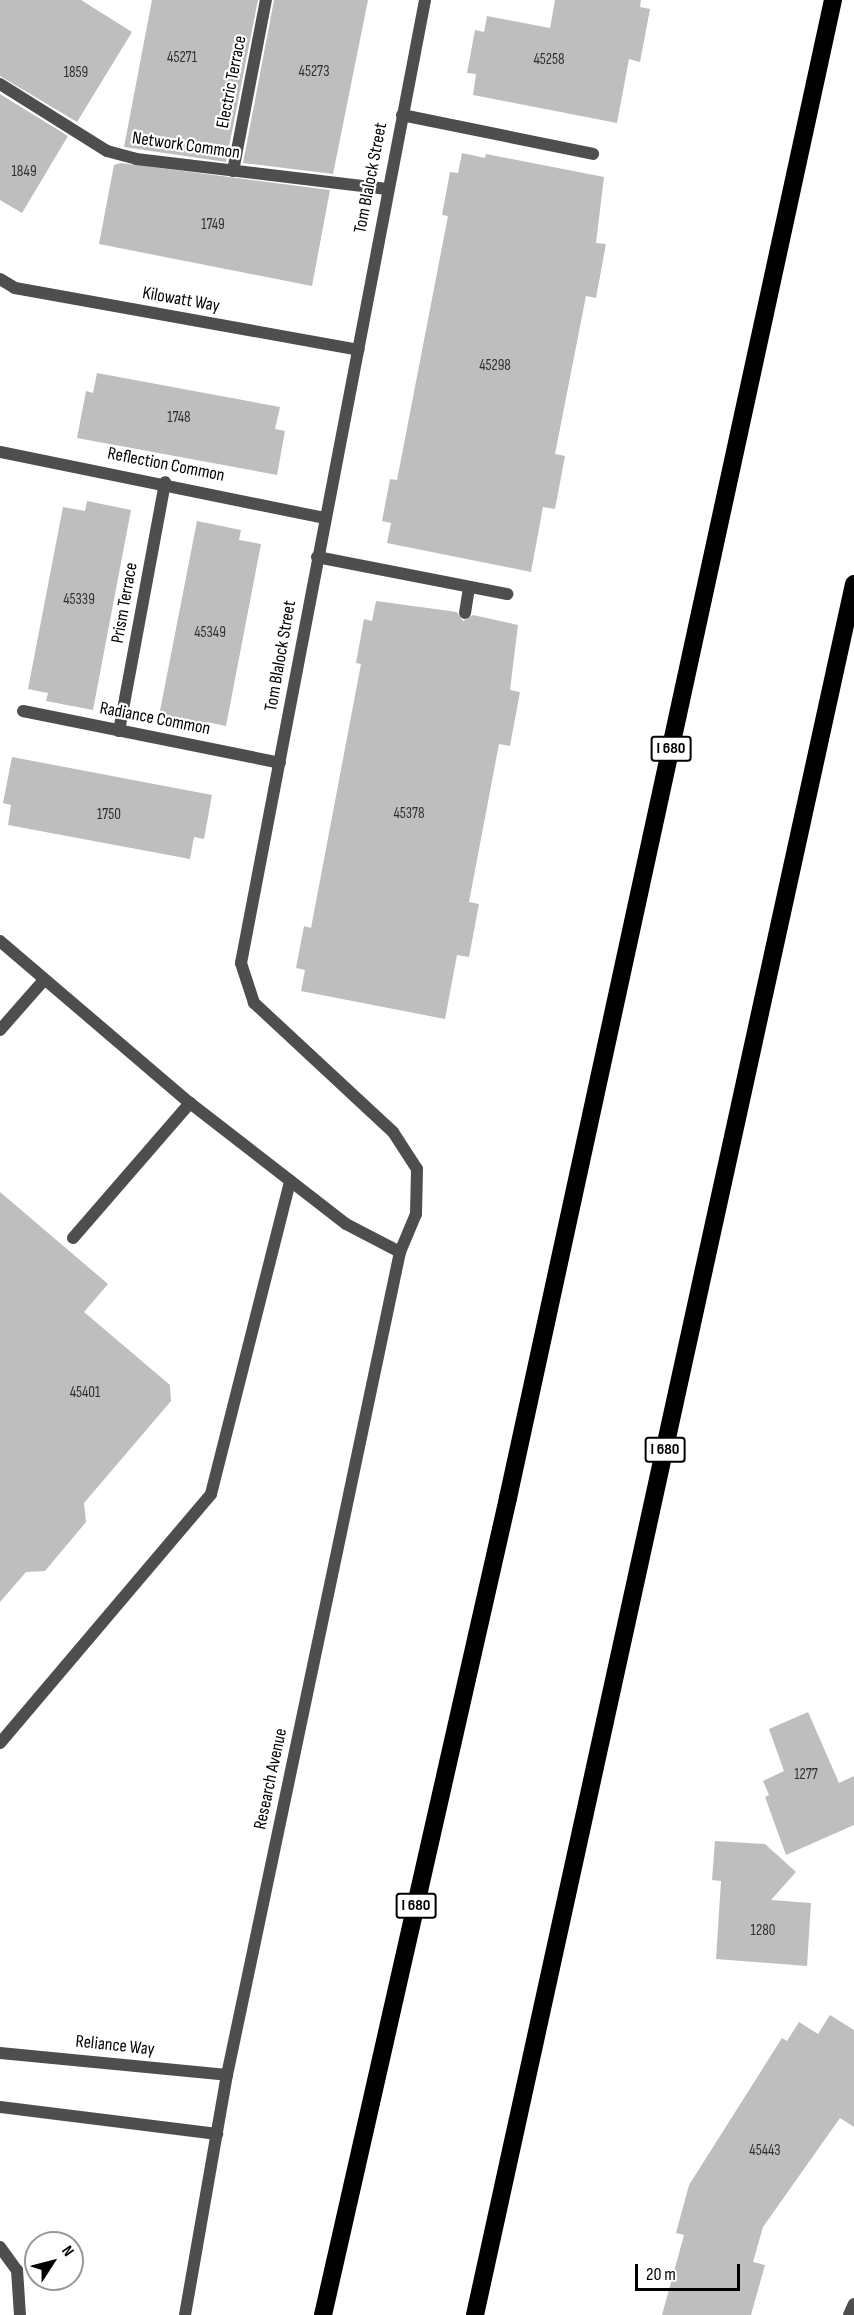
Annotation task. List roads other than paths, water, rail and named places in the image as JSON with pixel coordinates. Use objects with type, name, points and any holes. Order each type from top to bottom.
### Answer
[{"type":"highway","name":"I 680","points":[[323,2315],[511,1486],[833,0]]},
{"type":"highway","name":"I 680","points":[[475,2315],[854,584]]},
{"type":"street","name":"Electric Terrace","points":[[234,171],[266,0]]},
{"type":"street","name":"Tom Blalock Street","points":[[400,1252],[416,1214],[417,1169],[393,1132],[254,1003],[241,963],[324,518],[425,0]]},
{"type":"street","name":"Network Common","points":[[0,84],[107,151],[234,171],[387,189]]},
{"type":"street","points":[[402,115],[593,154]]},
{"type":"street","name":"Kilowatt Way","points":[[0,279],[15,288],[358,350]]},
{"type":"street","name":"Reflection Common","points":[[0,452],[165,482],[324,518]]},
{"type":"street","name":"Prism Terrace","points":[[120,731],[165,482]]},
{"type":"street","points":[[317,557],[507,594]]},
{"type":"street","points":[[465,614],[469,586]]},
{"type":"street","name":"Radiance Common","points":[[23,711],[280,763]]},
{"type":"street","points":[[0,941],[190,1104],[346,1224],[400,1252]]},
{"type":"street","points":[[0,1030],[44,980]]},
{"type":"street","points":[[73,1238],[190,1104]]},
{"type":"street","points":[[0,1743],[211,1494],[290,1181]]},
{"type":"street","name":"Research Avenue","points":[[185,2315],[226,2074],[400,1252]]},
{"type":"street","name":"Reliance Way","points":[[0,2053],[226,2074]]},
{"type":"street","points":[[0,2107],[217,2134]]},
{"type":"street","points":[[0,2247],[17,2270],[20,2315]]},
{"type":"street","points":[[849,2315],[854,2304]]}]
